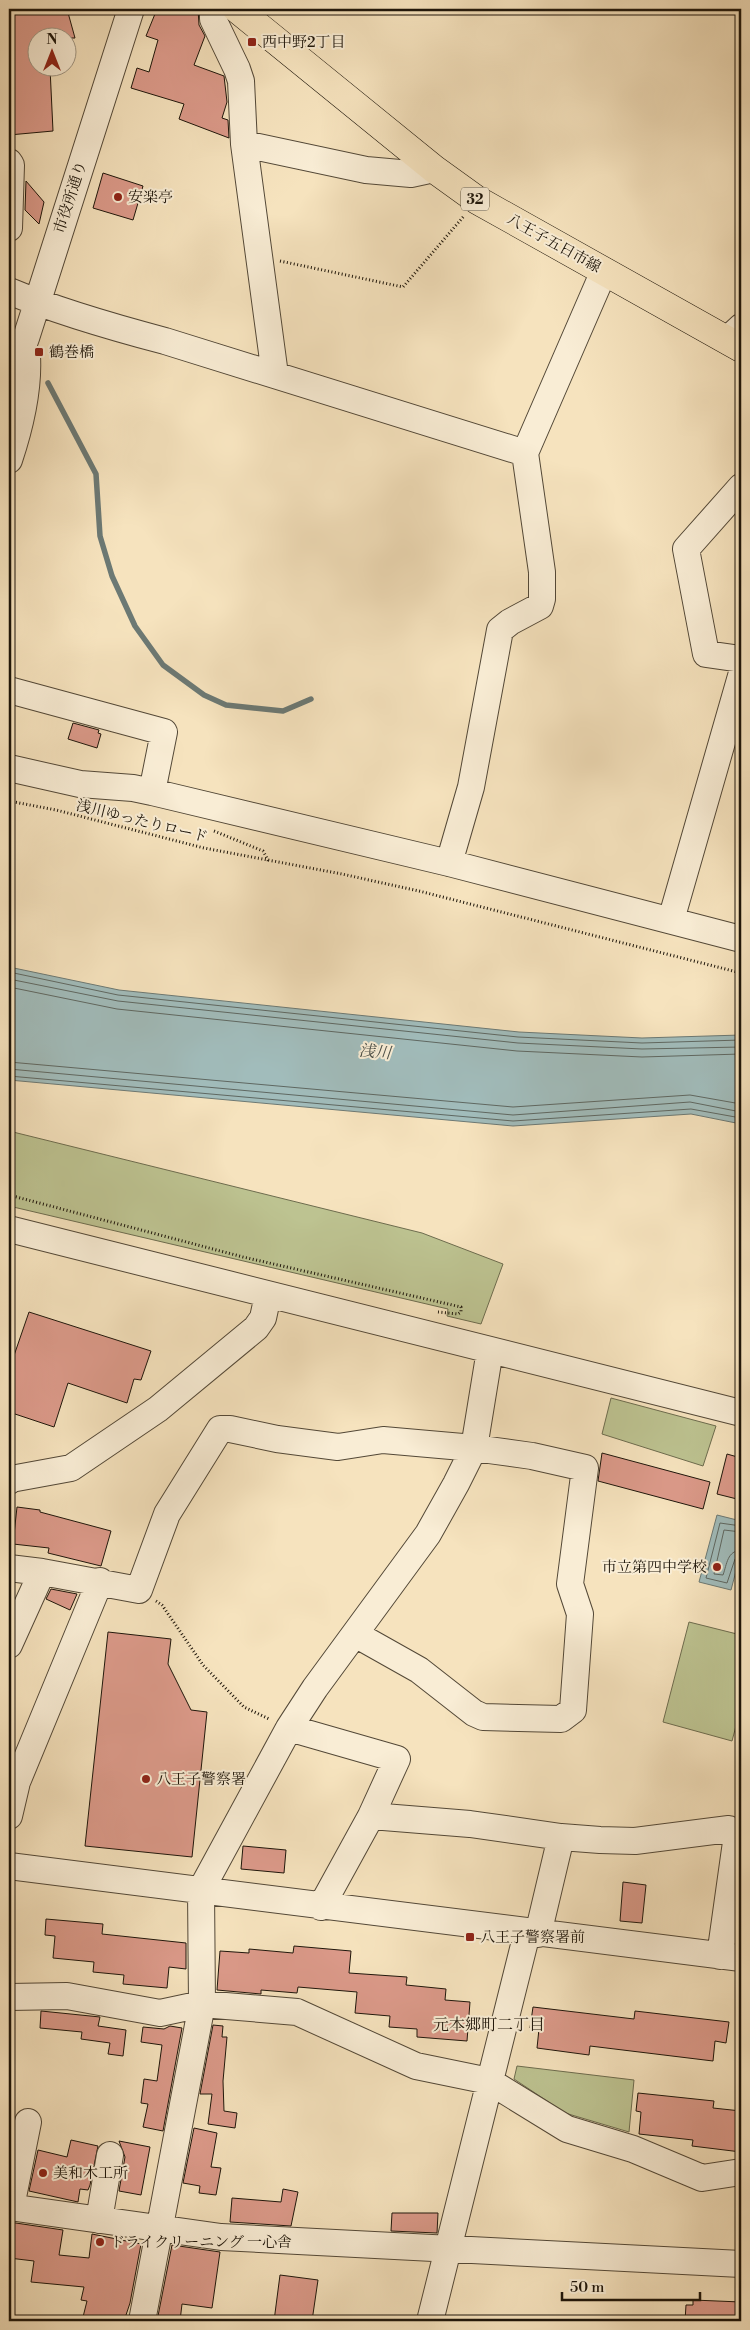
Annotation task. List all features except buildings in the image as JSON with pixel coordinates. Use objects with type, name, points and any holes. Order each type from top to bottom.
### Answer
[{"type":"main road","name":"八王子五日市線","points":[[237,9],[434,169],[477,200],[604,271],[736,338]]},
{"type":"street","name":"市役所通り","points":[[9,384],[26,338],[131,9]]},
{"type":"street","points":[[213,9],[213,19],[237,69],[240,81],[244,144],[275,375]]},
{"type":"street","points":[[244,144],[366,170],[411,174],[434,169]]},
{"type":"street","points":[[9,162],[11,165],[9,228]]},
{"type":"street","points":[[449,863],[471,787],[500,630],[510,622],[540,606],[542,599],[542,572],[524,453],[604,271]]},
{"type":"street","points":[[9,291],[36,302],[524,453]]},
{"type":"street","points":[[9,460],[17,435],[28,377],[26,338]]},
{"type":"street","points":[[741,487],[686,549],[706,654],[741,659]]},
{"type":"street","points":[[670,920],[741,676]]},
{"type":"street","points":[[9,690],[164,732],[152,792]]},
{"type":"street","points":[[9,768],[80,784],[133,788],[152,792],[449,863],[741,939]]},
{"type":"street","points":[[9,1229],[741,1414]]},
{"type":"street","points":[[9,1482],[11,1479],[71,1468],[126,1432],[256,1328],[263,1318],[268,1295]]},
{"type":"street","points":[[142,2321],[202,2004],[201,1890],[289,1728],[315,1688],[428,1534],[474,1448],[490,1350]]},
{"type":"street","points":[[9,1568],[42,1572],[139,1590],[167,1514],[220,1429],[230,1429],[277,1439],[338,1447],[382,1440],[474,1448],[532,1456],[585,1468],[570,1584],[580,1614],[573,1710],[561,1719],[483,1717],[474,1713],[419,1670],[355,1634]]},
{"type":"street","points":[[9,1645],[42,1572]]},
{"type":"street","points":[[9,1816],[17,1782],[100,1582]]},
{"type":"street","points":[[289,1728],[398,1760],[371,1816],[321,1907]]},
{"type":"street","points":[[9,1866],[321,1907],[731,1957],[737,1835],[729,1829],[635,1840],[562,1837],[470,1824],[371,1816]]},
{"type":"street","points":[[430,2321],[489,2081],[562,1837]]},
{"type":"street","points":[[9,1997],[67,1996],[160,2013],[202,2004],[297,2012],[416,2066],[489,2081],[567,2129],[633,2149],[702,2178],[741,2172]]},
{"type":"street","points":[[28,2122],[10,2207],[236,2238],[741,2264]]},
{"type":"street","points":[[98,2220],[110,2155]]},
{"type":"path","points":[[259,257],[403,287],[477,200]]},
{"type":"path","name":"浅川ゆったりロード","points":[[9,801],[56,810],[188,844],[419,891],[741,973]]},
{"type":"path","points":[[9,1196],[243,1257],[435,1299]]},
{"type":"path","points":[[139,1590],[162,1605],[203,1665],[244,1707],[289,1728]]},
{"type":"green space","points":[[9,1131],[422,1233],[503,1264],[481,1324],[447,1316],[448,1309],[9,1206]]},
{"type":"green space","points":[[611,1398],[716,1426],[703,1466],[602,1434]]},
{"type":"green space","points":[[689,1622],[741,1635],[741,1707],[732,1741],[663,1722]]},
{"type":"green space","points":[[517,2066],[634,2080],[629,2132],[565,2113],[514,2079]]},
{"type":"water","name":"浅川","points":[[9,967],[119,990],[519,1032],[642,1038],[741,1035],[741,1124],[691,1114],[513,1126],[9,1080]]},
{"type":"water","points":[[717,1515],[741,1521],[741,1552],[731,1590],[699,1582]]},
{"type":"waterway","points":[[48,383],[96,474],[100,536],[112,576],[135,626],[163,665],[204,695],[226,705],[283,711],[311,699]]},
{"type":"place","name":"西中野2丁目","points":[[252,42]]},
{"type":"place","name":"安楽亭","points":[[118,197]]},
{"type":"place","name":"鶴巻橋","points":[[39,352]]},
{"type":"place","name":"市立第四中学校","points":[[717,1567]]},
{"type":"place","name":"八王子警察署","points":[[146,1779]]},
{"type":"place","name":"八王子警察署前","points":[[470,1937]]},
{"type":"place","name":"美和木工所","points":[[43,2173]]},
{"type":"place","name":"ドライクリーニング 一心舎","points":[[100,2242]]},
{"type":"district","name":"元本郷町二丁目","points":[[489,2024]]}]
